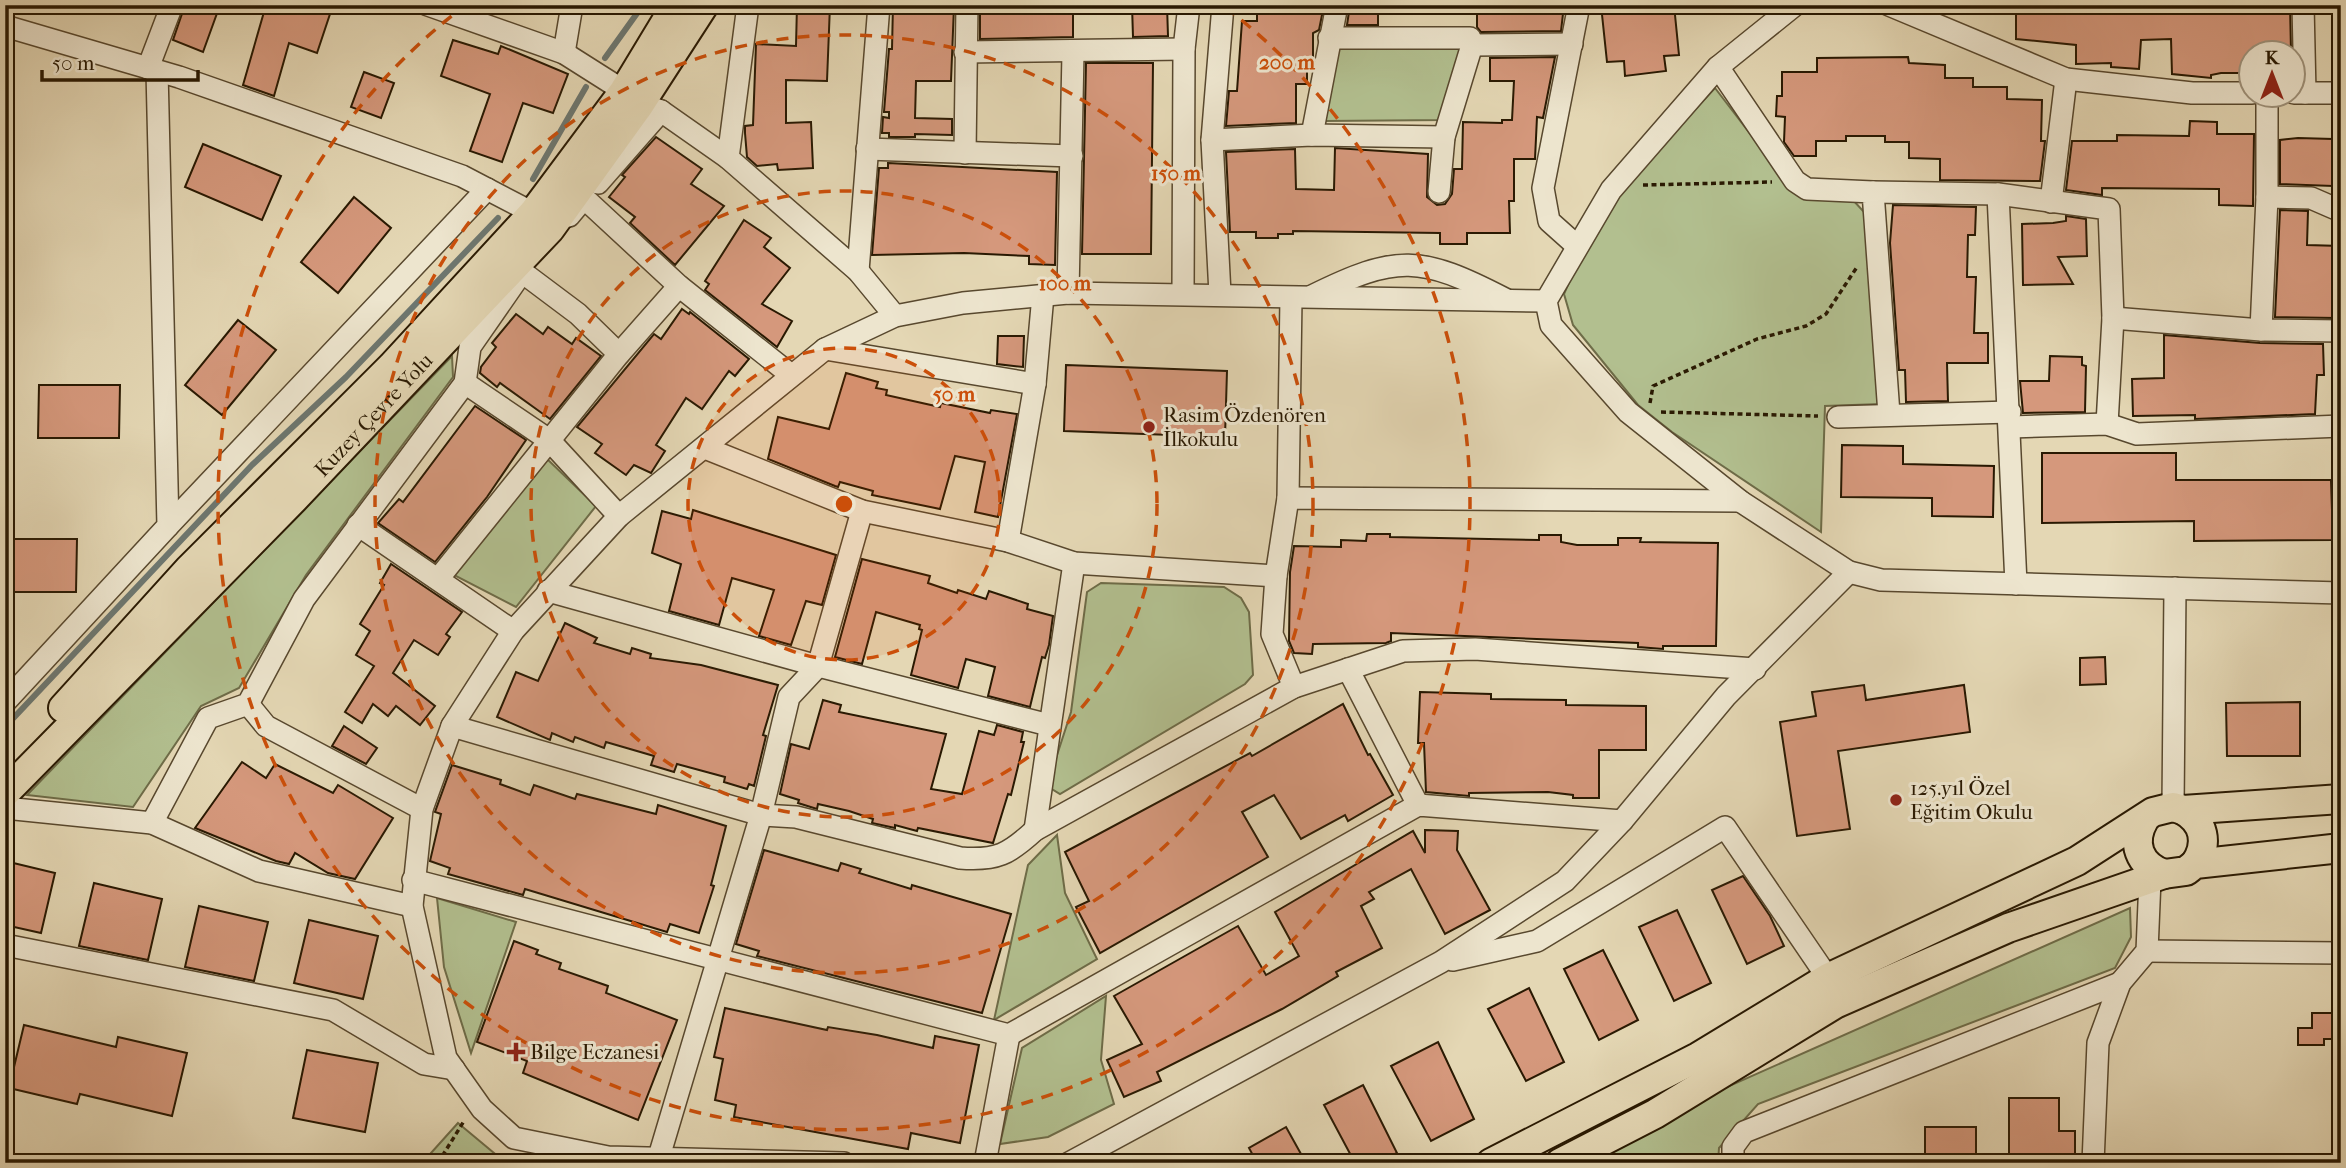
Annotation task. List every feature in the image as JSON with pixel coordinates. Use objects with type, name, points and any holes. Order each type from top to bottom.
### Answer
[{"type":"main road","name":"Kuzey Çevre Yolu","points":[[5,773],[189,569],[392,366],[533,213],[642,102],[676,5]]},
{"type":"main road","name":"Kuzey Çevre Yolu","points":[[5,793],[294,499],[550,229],[642,102],[704,5]]},
{"type":"main road","points":[[1492,1163],[1698,1056],[1828,978],[2077,861],[2153,812],[2178,808],[2341,799]]},
{"type":"main road","points":[[1560,1163],[1655,1114],[1835,1004],[2008,928],[2157,876],[2186,871],[2202,854],[2203,832],[2199,822],[2178,808]]},
{"type":"main road","points":[[2144,820],[2137,841],[2139,853],[2157,876]]},
{"type":"main road","points":[[2195,864],[2341,848]]},
{"type":"street","points":[[168,526],[152,69],[172,5]]},
{"type":"street","points":[[428,5],[564,52],[728,158],[858,271],[895,316]]},
{"type":"street","points":[[564,52],[572,5]]},
{"type":"street","points":[[728,158],[748,5]]},
{"type":"street","points":[[858,271],[879,5]]},
{"type":"street","points":[[965,153],[967,5]]},
{"type":"street","points":[[1182,294],[1184,49],[1189,5]]},
{"type":"street","points":[[1220,294],[1212,140],[1223,5]]},
{"type":"street","points":[[1312,135],[1337,5]]},
{"type":"street","points":[[1577,246],[1549,221],[1543,188],[1579,5]]},
{"type":"street","points":[[1795,5],[1718,67],[1615,185],[1546,301],[1551,325],[1628,412],[1740,501],[1849,572],[1881,580],[2341,593]]},
{"type":"street","points":[[1889,5],[2066,79],[2192,93],[2238,93]]},
{"type":"street","points":[[2302,38],[2303,5]]},
{"type":"street","points":[[5,26],[152,69],[462,176],[533,213]]},
{"type":"street","points":[[1329,38],[1470,38],[1472,45],[1444,137],[1439,191]]},
{"type":"street","points":[[1472,45],[1572,44]]},
{"type":"street","points":[[965,52],[1184,49]]},
{"type":"street","points":[[1068,293],[1073,52]]},
{"type":"street","points":[[1718,67],[1795,181],[1807,189],[1998,194],[2109,209],[2113,318],[2107,424]]},
{"type":"street","points":[[2051,202],[2066,79]]},
{"type":"street","points":[[2308,93],[2341,93]]},
{"type":"street","points":[[152,823],[208,718],[248,704],[304,599],[465,383],[470,347],[522,272],[584,198],[642,102]]},
{"type":"street","points":[[2261,330],[2267,197],[2267,108]]},
{"type":"street","points":[[1212,140],[1312,135],[1444,137]]},
{"type":"street","points":[[867,149],[1072,156]]},
{"type":"street","points":[[5,702],[487,189]]},
{"type":"street","points":[[1873,192],[1889,414]]},
{"type":"street","points":[[1998,194],[2016,584]]},
{"type":"street","points":[[2267,197],[2311,198],[2341,211]]},
{"type":"street","points":[[584,198],[679,286],[791,375]]},
{"type":"street","points":[[1299,298],[1376,267],[1404,265],[1435,267],[1510,301]]},
{"type":"street","points":[[522,272],[578,314],[619,354]]},
{"type":"street","points":[[438,579],[619,354],[679,286]]},
{"type":"street","points":[[844,1163],[608,1160],[514,1138],[477,1102],[446,1058],[412,906],[422,809],[452,726],[513,631],[619,516],[825,349],[895,316],[963,303],[1068,293],[1546,301]]},
{"type":"street","points":[[1008,541],[1035,384],[1044,295]]},
{"type":"street","points":[[1294,687],[1272,634],[1276,576],[1288,498],[1299,298]]},
{"type":"street","points":[[2113,318],[2261,330],[2341,331]]},
{"type":"street","points":[[825,349],[1035,384]]},
{"type":"street","points":[[465,383],[549,440],[619,516]]},
{"type":"street","points":[[1838,417],[1889,414],[2107,424],[2137,434],[2341,426]]},
{"type":"street","points":[[705,447],[862,512],[1008,541],[1074,563],[1276,576]]},
{"type":"street","points":[[1288,498],[1740,501]]},
{"type":"street","points":[[658,1160],[761,815],[789,697],[818,666],[862,512]]},
{"type":"street","points":[[358,525],[513,631]]},
{"type":"street","points":[[1035,830],[1074,563]]},
{"type":"street","points":[[1069,1163],[1099,1156],[1441,962],[1565,881],[1622,821],[1726,696],[1849,572]]},
{"type":"street","points":[[2175,587],[2178,808]]},
{"type":"street","points":[[548,591],[818,666],[1049,725]]},
{"type":"street","points":[[452,726],[761,815],[796,817],[960,858],[985,860],[1011,852],[1035,830],[1294,687],[1403,651],[1475,649],[1755,669]]},
{"type":"street","points":[[1705,665],[1726,696]]},
{"type":"street","points":[[1348,669],[1418,805]]},
{"type":"street","points":[[248,704],[266,726],[422,809]]},
{"type":"street","points":[[413,880],[1009,1035],[1418,805],[1622,821]]},
{"type":"street","points":[[5,808],[152,823],[259,871],[412,906]]},
{"type":"street","points":[[1441,962],[1537,941],[1725,827],[1828,978]]},
{"type":"street","points":[[2093,1163],[2098,1043],[2120,982],[2147,951],[2157,876]]},
{"type":"street","points":[[5,945],[333,1010],[424,1064],[454,1069]]},
{"type":"street","points":[[2147,951],[2341,953]]},
{"type":"street","points":[[1733,1163],[1733,1147],[1744,1132],[2120,982]]},
{"type":"street","points":[[985,1163],[1009,1035]]},
{"type":"path","points":[[1615,185],[1795,181]]},
{"type":"path","points":[[1838,417],[1648,412],[1653,386],[1757,339],[1806,326],[1826,314],[1877,243]]},
{"type":"path","points":[[438,1163],[477,1102]]},
{"type":"green space","points":[[1336,45],[1463,45],[1445,120],[1325,121]]},
{"type":"green space","points":[[1715,88],[1798,196],[1852,199],[1864,212],[1881,404],[1825,406],[1821,532],[1672,432],[1638,405],[1573,325],[1564,294],[1579,259],[1617,193]]},
{"type":"green space","points":[[452,356],[453,377],[306,575],[239,688],[201,706],[133,807],[27,795]]},
{"type":"green space","points":[[544,456],[596,506],[516,607],[450,573]]},
{"type":"green space","points":[[1101,583],[1224,587],[1241,598],[1249,612],[1253,675],[1245,684],[1060,794],[1047,786],[1071,712],[1087,592]]},
{"type":"green space","points":[[1057,835],[1065,893],[1097,959],[994,1020],[1028,865]]},
{"type":"green space","points":[[437,898],[516,922],[471,1053],[444,967]]},
{"type":"green space","points":[[2130,908],[2131,937],[2115,968],[1758,1104],[1719,1148],[1718,1163],[1575,1163],[1673,1111]]},
{"type":"green space","points":[[1106,996],[1101,1060],[1114,1104],[1048,1137],[1000,1144],[1022,1048]]},
{"type":"green space","points":[[458,1123],[506,1163],[422,1163]]},
{"type":"building","points":[[185,5],[220,5],[203,52],[173,40]]},
{"type":"building","points":[[266,5],[333,5],[317,53],[289,43],[274,96],[243,85]]},
{"type":"building","points":[[797,5],[830,5],[827,81],[786,80],[786,123],[811,122],[813,168],[778,170],[777,164],[757,166],[747,157],[745,126],[753,125],[756,44],[796,46]]},
{"type":"building","points":[[893,5],[954,6],[951,81],[916,81],[915,118],[952,119],[952,135],[915,134],[915,137],[889,137],[889,133],[882,133],[883,117],[889,118],[889,112],[884,112],[889,49],[892,49]]},
{"type":"building","points":[[980,5],[990,5],[990,11],[1033,11],[1034,5],[1073,5],[1073,37],[980,39]]},
{"type":"building","points":[[1132,5],[1167,5],[1168,36],[1133,37]]},
{"type":"building","points":[[1257,5],[1324,5],[1319,30],[1313,33],[1313,58],[1307,58],[1307,84],[1296,84],[1296,123],[1226,126],[1229,91],[1237,91],[1242,21],[1257,21]]},
{"type":"building","points":[[1350,5],[1378,5],[1378,25],[1347,25]]},
{"type":"building","points":[[1477,5],[1564,5],[1561,31],[1481,32],[1477,27]]},
{"type":"building","points":[[1601,5],[1674,5],[1679,55],[1664,56],[1666,71],[1625,76],[1624,61],[1607,62]]},
{"type":"building","points":[[2016,5],[2290,5],[2291,38],[2238,38],[2238,73],[2221,73],[2211,75],[2211,78],[2172,74],[2171,39],[2141,40],[2139,69],[2111,67],[2111,63],[2076,64],[2076,45],[2016,39]]},
{"type":"building","points":[[453,40],[498,54],[501,46],[568,74],[553,113],[523,103],[502,162],[470,151],[490,94],[441,76]]},
{"type":"building","points":[[1555,57],[1543,118],[1537,117],[1535,159],[1514,159],[1514,201],[1509,201],[1510,233],[1467,233],[1467,244],[1440,244],[1440,233],[1293,231],[1293,234],[1278,234],[1278,238],[1256,238],[1256,232],[1230,232],[1226,152],[1295,149],[1296,189],[1334,190],[1335,148],[1428,154],[1427,197],[1437,205],[1445,204],[1452,194],[1454,169],[1462,169],[1463,122],[1502,123],[1502,120],[1512,120],[1514,81],[1490,81],[1490,58]]},
{"type":"building","points":[[1908,57],[1909,63],[1945,65],[1945,78],[1973,78],[1973,87],[2007,87],[2007,99],[2042,100],[2041,141],[2045,141],[2040,181],[1940,180],[1940,159],[1909,158],[1909,142],[1885,142],[1885,136],[1846,136],[1846,141],[1816,141],[1816,156],[1794,156],[1784,142],[1785,117],[1776,116],[1777,96],[1782,96],[1782,72],[1817,72],[1817,58]]},
{"type":"building","points":[[1086,63],[1153,63],[1151,254],[1082,254]]},
{"type":"building","points":[[364,72],[394,83],[381,118],[351,107]]},
{"type":"building","points":[[2190,121],[2217,122],[2217,134],[2254,134],[2253,206],[2219,205],[2219,189],[2102,188],[2102,195],[2066,190],[2072,141],[2117,141],[2117,135],[2189,136]]},
{"type":"building","points":[[656,137],[702,169],[691,184],[724,206],[675,265],[630,223],[635,217],[609,197],[625,177],[622,175]]},
{"type":"building","points":[[2333,139],[2333,186],[2280,184],[2280,140]]},
{"type":"building","points":[[203,144],[281,176],[262,220],[185,187]]},
{"type":"building","points":[[888,163],[1057,172],[1055,265],[1029,264],[1029,256],[964,253],[872,255],[879,168],[888,168]]},
{"type":"building","points":[[354,197],[391,228],[338,293],[301,262]]},
{"type":"building","points":[[1893,205],[1976,207],[1975,235],[1968,235],[1967,277],[1976,277],[1974,333],[1988,333],[1988,363],[1947,363],[1948,401],[1906,402],[1905,370],[1899,370],[1890,243]]},
{"type":"building","points":[[2280,210],[2308,211],[2307,245],[2341,246],[2337,318],[2275,317]]},
{"type":"building","points":[[2066,216],[2086,219],[2087,256],[2058,257],[2073,284],[2023,285],[2022,224],[2066,221]]},
{"type":"building","points":[[744,220],[771,238],[764,247],[790,268],[762,304],[792,321],[777,347],[705,290],[709,284],[705,281]]},
{"type":"building","points":[[682,309],[689,314],[690,312],[749,359],[735,376],[729,371],[702,409],[686,398],[656,445],[665,451],[651,473],[634,465],[626,475],[595,453],[602,444],[577,427],[654,334],[661,339]]},
{"type":"building","points":[[516,314],[543,334],[548,327],[572,344],[576,338],[601,356],[550,419],[500,383],[497,387],[480,373],[481,367],[496,347],[492,343]]},
{"type":"building","points":[[238,320],[276,350],[222,415],[185,385]]},
{"type":"building","points":[[2164,335],[2260,343],[2323,344],[2324,375],[2317,375],[2315,414],[2195,419],[2195,415],[2133,416],[2132,379],[2164,378]]},
{"type":"building","points":[[998,336],[1024,336],[1023,367],[997,364]]},
{"type":"building","points":[[2050,356],[2082,357],[2082,365],[2086,366],[2085,412],[2023,413],[2020,381],[2049,381]]},
{"type":"building","points":[[1066,365],[1227,371],[1225,437],[1064,431]]},
{"type":"building","points":[[846,373],[878,382],[876,388],[887,390],[886,395],[940,407],[941,403],[990,413],[991,410],[1017,414],[998,517],[975,512],[985,462],[955,456],[940,509],[872,495],[873,491],[840,482],[838,487],[768,459],[778,417],[829,429]]},
{"type":"building","points":[[39,385],[120,385],[119,438],[38,438]]},
{"type":"building","points":[[475,406],[526,440],[487,497],[435,562],[378,523],[399,499],[403,502]]},
{"type":"building","points":[[1842,445],[1903,446],[1903,464],[1994,466],[1993,517],[1932,516],[1932,498],[1841,497]]},
{"type":"building","points":[[2042,453],[2176,453],[2176,480],[2331,480],[2333,540],[2194,541],[2194,521],[2042,523]]},
{"type":"building","points":[[693,510],[836,555],[822,605],[806,601],[791,645],[759,636],[774,590],[732,578],[719,625],[669,611],[681,564],[652,553],[662,511],[691,519]]},
{"type":"building","points":[[1367,534],[1390,534],[1390,537],[1539,540],[1539,535],[1561,535],[1561,542],[1577,545],[1618,545],[1618,538],[1641,538],[1640,542],[1718,543],[1716,646],[1663,646],[1663,649],[1638,647],[1638,643],[1391,633],[1391,641],[1386,643],[1313,644],[1312,654],[1294,653],[1289,641],[1290,572],[1294,546],[1341,547],[1341,540],[1366,541]]},
{"type":"building","points":[[5,539],[77,539],[76,592],[5,592]]},
{"type":"building","points":[[862,559],[930,576],[928,583],[957,593],[958,590],[986,599],[989,591],[1028,604],[1027,609],[1053,616],[1049,645],[1045,658],[1042,657],[1030,707],[988,696],[995,667],[966,659],[958,688],[911,675],[922,630],[919,629],[920,625],[876,612],[862,664],[835,657]]},
{"type":"building","points":[[391,564],[462,612],[446,634],[450,637],[438,655],[414,640],[393,673],[435,706],[420,725],[396,706],[388,716],[373,704],[362,723],[345,712],[374,666],[356,655],[370,631],[360,624],[384,585],[380,583]]},
{"type":"building","points":[[565,623],[597,638],[594,643],[630,654],[632,648],[651,654],[650,658],[701,665],[778,685],[763,735],[766,736],[754,786],[749,784],[747,789],[724,782],[725,777],[677,764],[674,772],[651,765],[654,756],[606,742],[604,748],[575,737],[573,742],[552,733],[550,740],[497,717],[516,672],[538,681]]},
{"type":"building","points":[[2105,657],[2106,684],[2080,685],[2080,658]]},
{"type":"building","points":[[1864,685],[1866,700],[1964,685],[1970,732],[1838,751],[1850,829],[1797,836],[1780,722],[1816,716],[1812,692]]},
{"type":"building","points":[[1420,692],[1491,694],[1491,699],[1566,700],[1566,705],[1646,706],[1646,750],[1599,750],[1599,798],[1573,798],[1573,795],[1548,792],[1469,793],[1469,796],[1426,792],[1424,743],[1418,743]]},
{"type":"building","points":[[823,700],[841,705],[839,712],[946,734],[931,789],[962,794],[979,731],[994,735],[997,725],[1023,732],[1021,742],[1024,742],[1011,795],[1008,794],[993,843],[918,828],[917,831],[872,823],[873,819],[849,811],[818,804],[817,809],[780,794],[791,744],[809,749]]},
{"type":"building","points":[[2300,702],[2300,756],[2227,756],[2226,703]]},
{"type":"building","points":[[1343,704],[1368,755],[1370,754],[1393,795],[1348,821],[1345,815],[1301,839],[1274,795],[1242,812],[1268,857],[1100,953],[1076,907],[1089,901],[1065,852],[1250,753],[1252,756]]},
{"type":"building","points":[[344,726],[377,748],[366,764],[332,746]]},
{"type":"building","points":[[242,762],[266,778],[275,764],[333,793],[338,785],[393,818],[355,879],[328,873],[295,853],[289,864],[276,861],[195,828]]},
{"type":"building","points":[[452,765],[501,780],[500,784],[530,795],[534,785],[575,799],[577,794],[656,814],[658,805],[726,826],[711,885],[714,886],[699,933],[670,924],[667,932],[525,889],[523,895],[448,874],[450,868],[430,861],[441,814],[435,812]]},
{"type":"building","points":[[1425,830],[1458,831],[1457,850],[1490,910],[1445,934],[1411,869],[1369,892],[1374,899],[1361,906],[1382,948],[1336,972],[1338,976],[1282,1009],[1157,1072],[1161,1081],[1124,1097],[1107,1060],[1142,1044],[1114,996],[1238,926],[1266,975],[1299,956],[1275,912],[1413,831],[1425,853]]},
{"type":"building","points":[[764,850],[838,871],[841,863],[861,869],[859,873],[911,889],[912,885],[1011,914],[982,1013],[757,956],[759,951],[736,944]]},
{"type":"building","points":[[5,861],[55,873],[41,933],[5,925]]},
{"type":"building","points":[[1743,876],[1770,916],[1784,946],[1747,964],[1712,890]]},
{"type":"building","points":[[94,883],[162,899],[148,960],[79,946]]},
{"type":"building","points":[[199,906],[268,922],[254,981],[185,967]]},
{"type":"building","points":[[1677,910],[1711,983],[1674,1001],[1639,927]]},
{"type":"building","points":[[309,920],[378,936],[363,999],[294,983]]},
{"type":"building","points":[[514,941],[538,950],[536,954],[561,963],[559,969],[608,986],[606,993],[677,1020],[638,1120],[523,1073],[527,1061],[477,1042]]},
{"type":"building","points":[[1603,950],[1638,1020],[1599,1040],[1564,969]]},
{"type":"building","points":[[1529,988],[1564,1062],[1526,1081],[1488,1009]]},
{"type":"building","points":[[725,1008],[827,1030],[828,1027],[877,1035],[933,1048],[935,1036],[979,1045],[960,1143],[911,1133],[908,1149],[734,1117],[736,1105],[715,1100],[723,1059],[714,1057]]},
{"type":"building","points":[[2312,1013],[2341,1013],[2341,1033],[2335,1033],[2335,1039],[2324,1039],[2324,1045],[2298,1045],[2298,1028],[2312,1028]]},
{"type":"building","points":[[24,1025],[116,1047],[118,1037],[187,1053],[172,1116],[80,1094],[77,1104],[9,1088]]},
{"type":"building","points":[[1438,1042],[1474,1119],[1431,1141],[1391,1066]]},
{"type":"building","points":[[307,1050],[378,1063],[365,1132],[293,1118]]},
{"type":"building","points":[[1363,1085],[1397,1153],[1377,1163],[1355,1163],[1324,1105]]},
{"type":"building","points":[[2009,1098],[2059,1098],[2059,1131],[2075,1131],[2075,1163],[2009,1163]]},
{"type":"building","points":[[1286,1127],[1306,1163],[1257,1163],[1249,1148]]},
{"type":"building","points":[[1925,1127],[1976,1127],[1976,1163],[1925,1163]]},
{"type":"waterway","points":[[605,58],[643,5]]},
{"type":"waterway","points":[[533,179],[586,87]]},
{"type":"waterway","points":[[5,727],[252,465],[346,377],[498,218]]},
{"type":"place","name":"Rasim Özdenören İlkokulu","points":[[1149,427]]},
{"type":"place","name":"125.yıl Özel Eğitim Okulu","points":[[1896,800]]},
{"type":"place","name":"Bilge Eczanesi","points":[[516,1052]]}]
